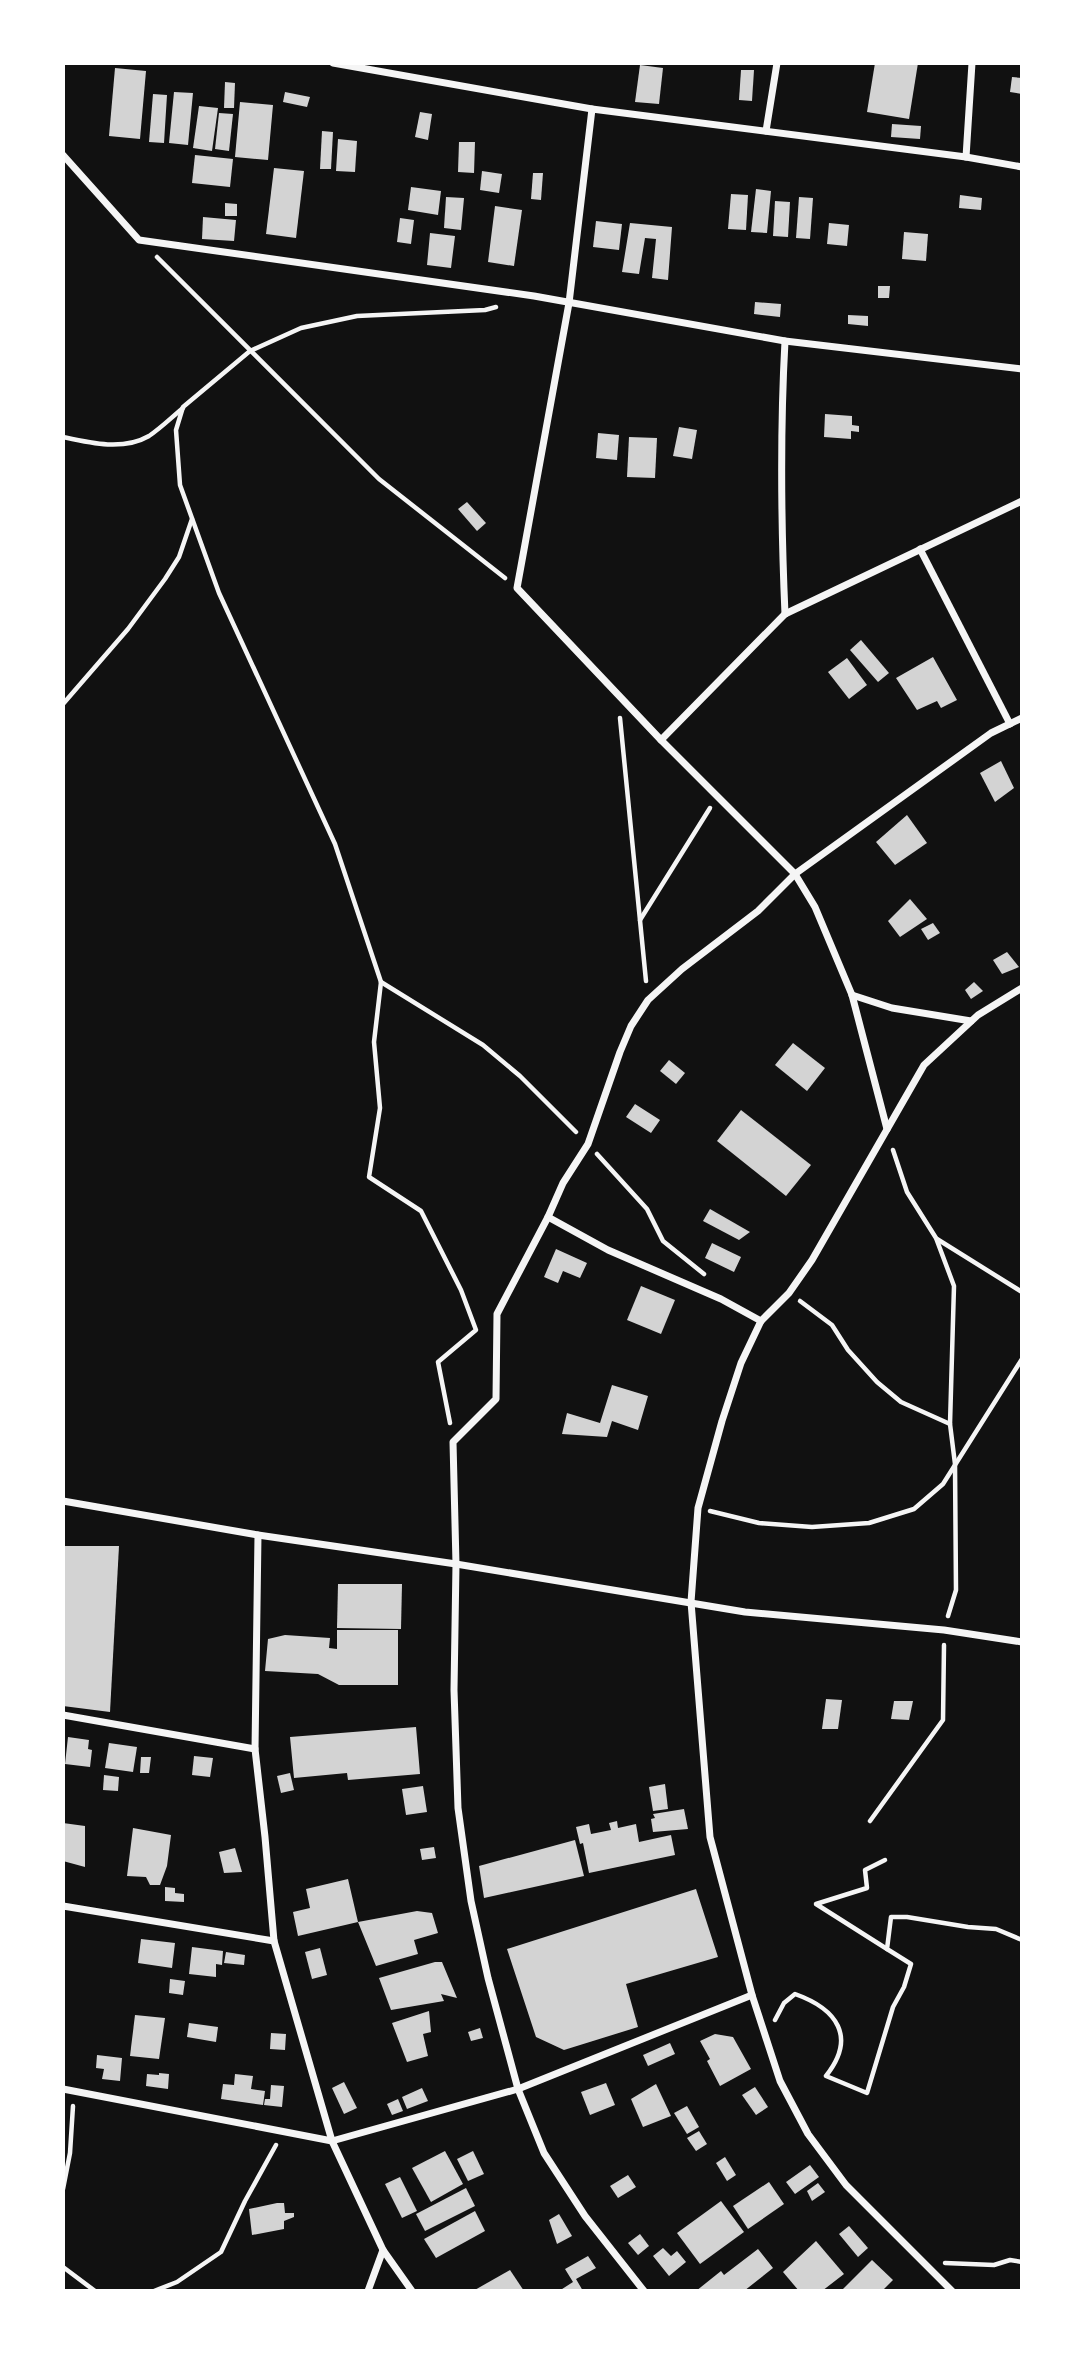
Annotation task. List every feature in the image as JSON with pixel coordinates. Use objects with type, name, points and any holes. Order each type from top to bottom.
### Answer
[{"type":"street","points":[[333,63],[592,109],[966,157],[1022,167]]},
{"type":"street","points":[[766,131],[777,63]]},
{"type":"street","points":[[966,157],[972,63]]},
{"type":"street","points":[[592,109],[569,303],[517,588],[661,740],[795,874],[815,907],[852,995],[887,1129]]},
{"type":"street","points":[[63,155],[139,240],[569,303],[785,341],[1022,369]]},
{"type":"street","points":[[785,341],[780,517],[785,614]]},
{"type":"street","points":[[661,740],[785,614],[1022,501]]},
{"type":"street","points":[[920,550],[1010,724]]},
{"type":"street","points":[[644,2291],[585,2216],[544,2153],[518,2089],[488,1979],[471,1901],[458,1808],[454,1690],[456,1564],[453,1442],[496,1399],[497,1314],[563,1183],[588,1144],[620,1052],[631,1026],[648,1000],[682,969],[758,911],[795,874],[991,733],[1022,718]]},
{"type":"street","points":[[952,2291],[846,2185],[808,2134],[780,2081],[752,1995],[710,1837],[691,1602],[698,1508],[741,1363],[761,1321],[789,1293],[812,1260],[924,1065],[971,1021],[1022,988]]},
{"type":"street","points":[[852,995],[892,1008],[971,1021]]},
{"type":"street","points":[[548,1217],[608,1250],[721,1299],[761,1321]]},
{"type":"street","points":[[63,1501],[258,1535],[456,1564],[745,1612],[944,1630],[1022,1642]]},
{"type":"street","points":[[258,1535],[255,1749],[274,1941],[332,2141],[383,2250],[412,2291]]},
{"type":"street","points":[[63,1715],[255,1749]]},
{"type":"street","points":[[63,1906],[274,1941]]},
{"type":"street","points":[[63,2089],[332,2141],[518,2089],[752,1995]]},
{"type":"street","points":[[368,2291],[383,2250]]},
{"type":"path","points":[[139,240],[379,479],[517,588]]},
{"type":"path","points":[[63,437],[97,445],[135,442],[150,435],[250,351],[301,328],[357,316],[485,310],[505,305]]},
{"type":"path","points":[[183,407],[176,430],[180,485],[219,593],[335,844],[381,982],[374,1042],[380,1108],[369,1177],[421,1211],[461,1290],[475,1330],[438,1362],[453,1442]]},
{"type":"path","points":[[63,704],[128,629],[165,579],[179,557],[192,518]]},
{"type":"path","points":[[617,693],[648,1000]]},
{"type":"path","points":[[640,920],[717,796]]},
{"type":"path","points":[[381,982],[483,1045],[520,1076],[648,1209],[663,1241],[712,1281]]},
{"type":"path","points":[[870,1821],[943,1720],[944,1630],[956,1590],[956,1464],[950,1424],[954,1286],[936,1238],[907,1192],[887,1129]]},
{"type":"path","points":[[936,1238],[1022,1292]]},
{"type":"path","points":[[789,1293],[832,1325],[848,1350],[885,1389],[901,1402],[950,1424]]},
{"type":"path","points":[[698,1508],[759,1523],[812,1528],[869,1524],[914,1509],[943,1484],[1022,1359]]},
{"type":"path","points":[[771,2052],[774,2021],[784,2003],[795,1994],[810,1999],[827,2009],[839,2027],[840,2047],[826,2076],[867,2093],[893,2007],[904,1987],[911,1964],[816,1905],[867,1888],[865,1870],[885,1860]]},
{"type":"path","points":[[887,1949],[891,1917],[996,1929],[1022,1940]]},
{"type":"path","points":[[63,2189],[70,2153],[75,2091]]},
{"type":"path","points":[[154,2291],[177,2283],[221,2252],[281,2131]]},
{"type":"path","points":[[923,2263],[994,2266],[1010,2260],[1022,2262]]},
{"type":"path","points":[[63,2267],[95,2291]]},
{"type":"building","points":[[875,63],[918,63],[909,119],[867,112]]},
{"type":"building","points":[[640,65],[663,68],[659,104],[635,102]]},
{"type":"building","points":[[115,68],[146,71],[140,139],[109,136]]},
{"type":"building","points":[[741,70],[754,70],[752,101],[739,100]]},
{"type":"building","points":[[1012,77],[1022,78],[1022,94],[1010,92]]},
{"type":"building","points":[[225,82],[235,83],[234,108],[224,108]]},
{"type":"building","points":[[174,92],[193,93],[188,145],[169,143]]},
{"type":"building","points":[[285,92],[310,97],[307,107],[283,102]]},
{"type":"building","points":[[153,94],[167,95],[164,143],[149,142]]},
{"type":"building","points":[[240,102],[273,105],[268,160],[235,157]]},
{"type":"building","points":[[199,106],[218,108],[212,151],[193,148]]},
{"type":"building","points":[[420,112],[432,114],[428,140],[415,137]]},
{"type":"building","points":[[219,113],[233,114],[229,151],[215,149]]},
{"type":"building","points":[[892,124],[921,126],[920,139],[891,137]]},
{"type":"building","points":[[322,131],[333,132],[331,169],[320,169]]},
{"type":"building","points":[[338,139],[357,141],[355,172],[336,171]]},
{"type":"building","points":[[459,142],[475,142],[474,173],[458,172]]},
{"type":"building","points":[[195,155],[233,159],[230,187],[192,183]]},
{"type":"building","points":[[274,168],[304,171],[296,238],[266,234]]},
{"type":"building","points":[[482,171],[502,174],[499,193],[480,190]]},
{"type":"building","points":[[533,173],[543,173],[541,200],[531,199]]},
{"type":"building","points":[[411,187],[441,191],[438,215],[408,210]]},
{"type":"building","points":[[756,189],[771,191],[767,233],[751,232]]},
{"type":"building","points":[[731,194],[748,195],[746,230],[728,229]]},
{"type":"building","points":[[960,195],[982,198],[981,210],[959,208]]},
{"type":"building","points":[[446,197],[464,198],[461,230],[444,228]]},
{"type":"building","points":[[799,197],[813,198],[810,239],[796,238]]},
{"type":"building","points":[[775,201],[790,202],[788,237],[773,236]]},
{"type":"building","points":[[225,203],[237,204],[237,216],[225,216]]},
{"type":"building","points":[[495,206],[522,210],[514,266],[488,262]]},
{"type":"building","points":[[203,217],[236,220],[234,241],[202,239]]},
{"type":"building","points":[[400,218],[414,220],[411,244],[397,242]]},
{"type":"building","points":[[596,221],[622,224],[619,250],[593,247]]},
{"type":"building","points":[[630,223],[672,227],[668,280],[652,278],[656,239],[645,238],[639,274],[622,272]]},
{"type":"building","points":[[829,223],[849,225],[847,246],[827,244]]},
{"type":"building","points":[[904,232],[928,234],[926,261],[902,259]]},
{"type":"building","points":[[430,233],[455,236],[451,268],[427,265]]},
{"type":"building","points":[[878,286],[890,286],[889,298],[878,298]]},
{"type":"building","points":[[755,302],[781,304],[780,317],[754,314]]},
{"type":"building","points":[[848,315],[868,316],[868,326],[848,324]]},
{"type":"building","points":[[825,414],[852,416],[852,425],[859,426],[859,432],[851,431],[851,439],[824,437]]},
{"type":"building","points":[[679,427],[697,430],[692,459],[673,456]]},
{"type":"building","points":[[598,433],[619,435],[617,460],[596,458]]},
{"type":"building","points":[[629,437],[657,438],[655,478],[627,477]]},
{"type":"building","points":[[467,502],[486,523],[477,531],[458,509]]},
{"type":"building","points":[[861,640],[889,673],[878,682],[850,650]]},
{"type":"building","points":[[933,657],[957,700],[941,708],[937,701],[917,710],[896,678]]},
{"type":"building","points":[[847,658],[867,685],[849,699],[828,672]]},
{"type":"building","points":[[1001,761],[1014,788],[995,802],[980,773]]},
{"type":"building","points":[[907,815],[927,843],[895,865],[876,842]]},
{"type":"building","points":[[910,899],[927,919],[900,937],[888,921]]},
{"type":"building","points":[[933,923],[940,933],[928,940],[921,929]]},
{"type":"building","points":[[1007,952],[1019,967],[1002,974],[993,960]]},
{"type":"building","points":[[974,982],[983,991],[971,999],[965,990]]},
{"type":"building","points":[[793,1043],[825,1068],[807,1091],[775,1065]]},
{"type":"building","points":[[669,1060],[685,1073],[676,1084],[660,1071]]},
{"type":"building","points":[[635,1104],[660,1120],[651,1133],[626,1117]]},
{"type":"building","points":[[741,1110],[811,1165],[786,1196],[717,1141]]},
{"type":"building","points":[[710,1209],[750,1232],[739,1240],[703,1221]]},
{"type":"building","points":[[712,1243],[741,1257],[734,1272],[705,1258]]},
{"type":"building","points":[[556,1249],[587,1263],[580,1278],[563,1271],[558,1283],[544,1277]]},
{"type":"building","points":[[641,1286],[675,1300],[661,1334],[627,1320]]},
{"type":"building","points":[[612,1385],[648,1396],[638,1430],[612,1421],[607,1437],[562,1434],[567,1413],[600,1423]]},
{"type":"building","points":[[63,1546],[119,1546],[110,1712],[63,1706]]},
{"type":"building","points":[[338,1584],[402,1584],[401,1629],[337,1628]]},
{"type":"building","points":[[337,1630],[398,1630],[398,1685],[339,1685],[318,1674],[265,1671],[268,1639],[285,1635],[330,1638],[329,1648],[337,1649]]},
{"type":"building","points":[[826,1699],[842,1700],[838,1729],[822,1729]]},
{"type":"building","points":[[894,1701],[913,1701],[909,1720],[891,1719]]},
{"type":"building","points":[[416,1727],[420,1774],[348,1780],[347,1773],[294,1778],[290,1737]]},
{"type":"building","points":[[68,1737],[89,1740],[88,1749],[92,1750],[90,1767],[65,1764]]},
{"type":"building","points":[[109,1743],[137,1747],[133,1772],[105,1768]]},
{"type":"building","points":[[194,1756],[213,1758],[210,1777],[192,1775]]},
{"type":"building","points":[[141,1757],[151,1757],[149,1773],[140,1773]]},
{"type":"building","points":[[290,1773],[294,1790],[281,1793],[277,1776]]},
{"type":"building","points":[[104,1775],[119,1777],[118,1791],[103,1790]]},
{"type":"building","points":[[665,1784],[668,1809],[653,1811],[649,1787]]},
{"type":"building","points":[[423,1786],[427,1812],[406,1815],[402,1789]]},
{"type":"building","points":[[684,1809],[688,1829],[653,1832],[653,1814]]},
{"type":"building","points":[[617,1821],[618,1828],[636,1824],[639,1842],[671,1835],[675,1855],[589,1873],[583,1843],[580,1844],[576,1827],[589,1824],[591,1834],[611,1830],[609,1823]]},
{"type":"building","points":[[63,1823],[85,1826],[85,1867],[63,1861]]},
{"type":"building","points":[[133,1828],[171,1835],[167,1866],[160,1885],[150,1885],[146,1877],[127,1876]]},
{"type":"building","points":[[575,1840],[584,1876],[484,1898],[479,1866]]},
{"type":"building","points":[[434,1847],[436,1858],[422,1860],[420,1849]]},
{"type":"building","points":[[235,1848],[242,1872],[224,1873],[219,1852]]},
{"type":"building","points":[[348,1879],[358,1922],[298,1936],[293,1912],[310,1908],[306,1889]]},
{"type":"building","points":[[165,1887],[175,1888],[175,1893],[184,1894],[184,1902],[165,1901]]},
{"type":"building","points":[[696,1889],[718,1957],[626,1984],[638,2027],[564,2050],[536,2037],[507,1949]]},
{"type":"building","points":[[417,1911],[432,1913],[438,1933],[414,1940],[418,1954],[376,1966],[358,1922]]},
{"type":"building","points":[[141,1939],[175,1943],[172,1968],[138,1963]]},
{"type":"building","points":[[192,1947],[223,1951],[222,1965],[216,1964],[216,1977],[189,1974]]},
{"type":"building","points":[[320,1948],[327,1975],[312,1979],[305,1952]]},
{"type":"building","points":[[226,1952],[245,1955],[244,1965],[224,1963]]},
{"type":"building","points":[[442,1962],[457,1998],[441,1994],[444,2001],[391,2010],[379,1978]]},
{"type":"building","points":[[170,1979],[185,1981],[183,1995],[169,1993]]},
{"type":"building","points":[[429,2011],[431,2032],[423,2034],[428,2056],[407,2062],[392,2023]]},
{"type":"building","points":[[135,2015],[165,2018],[159,2059],[130,2056]]},
{"type":"building","points":[[189,2023],[218,2027],[216,2042],[187,2037]]},
{"type":"building","points":[[480,2028],[483,2038],[471,2041],[468,2032]]},
{"type":"building","points":[[271,2033],[286,2034],[285,2050],[270,2049]]},
{"type":"building","points":[[715,2034],[733,2037],[751,2069],[720,2086],[700,2041]]},
{"type":"building","points":[[670,2043],[675,2054],[648,2066],[643,2055]]},
{"type":"building","points":[[97,2055],[122,2058],[120,2081],[102,2079],[104,2069],[96,2068]]},
{"type":"building","points":[[147,2074],[169,2074],[168,2089],[146,2086]]},
{"type":"building","points":[[235,2074],[253,2076],[251,2089],[265,2091],[263,2105],[221,2099],[223,2084],[234,2085]]},
{"type":"building","points":[[344,2082],[357,2108],[344,2114],[332,2088]]},
{"type":"building","points":[[606,2083],[615,2105],[590,2115],[581,2092]]},
{"type":"building","points":[[656,2084],[671,2116],[643,2127],[631,2099]]},
{"type":"building","points":[[271,2085],[284,2086],[282,2107],[264,2105],[265,2099],[270,2099]]},
{"type":"building","points":[[755,2087],[768,2107],[756,2115],[742,2095]]},
{"type":"building","points":[[422,2088],[428,2101],[407,2109],[402,2097]]},
{"type":"building","points":[[398,2099],[403,2111],[392,2115],[387,2104]]},
{"type":"building","points":[[687,2106],[699,2127],[687,2134],[674,2113]]},
{"type":"building","points":[[699,2131],[707,2144],[696,2151],[687,2138]]},
{"type":"building","points":[[445,2151],[463,2184],[431,2202],[412,2168]]},
{"type":"building","points":[[473,2151],[484,2174],[468,2181],[457,2159]]},
{"type":"building","points":[[725,2157],[736,2175],[727,2181],[716,2163]]},
{"type":"building","points":[[810,2165],[819,2177],[795,2194],[786,2182]]},
{"type":"building","points":[[628,2175],[636,2187],[618,2198],[610,2186]]},
{"type":"building","points":[[400,2177],[417,2211],[402,2218],[385,2184]]},
{"type":"building","points":[[769,2182],[784,2204],[748,2229],[733,2206]]},
{"type":"building","points":[[818,2183],[825,2192],[812,2201],[807,2191]]},
{"type":"building","points":[[466,2188],[475,2206],[425,2231],[416,2214]]},
{"type":"building","points":[[721,2201],[744,2232],[700,2264],[677,2233]]},
{"type":"building","points":[[284,2203],[285,2213],[294,2213],[294,2217],[284,2221],[284,2229],[252,2235],[249,2209]]},
{"type":"building","points":[[475,2211],[485,2231],[436,2258],[424,2239]]},
{"type":"building","points":[[559,2214],[572,2236],[557,2244],[549,2220]]},
{"type":"building","points":[[849,2226],[868,2248],[858,2257],[839,2234]]},
{"type":"building","points":[[640,2234],[649,2246],[638,2255],[628,2243]]},
{"type":"building","points":[[816,2241],[844,2274],[822,2291],[799,2291],[783,2272]]},
{"type":"building","points":[[663,2248],[671,2256],[677,2251],[686,2262],[669,2276],[653,2256]]},
{"type":"building","points":[[758,2249],[773,2268],[744,2291],[696,2291],[721,2271],[724,2275]]},
{"type":"building","points":[[588,2256],[596,2268],[576,2279],[583,2291],[559,2291],[573,2282],[565,2269]]},
{"type":"building","points":[[872,2260],[893,2280],[882,2291],[841,2291]]},
{"type":"building","points":[[510,2270],[524,2291],[473,2291]]}]
